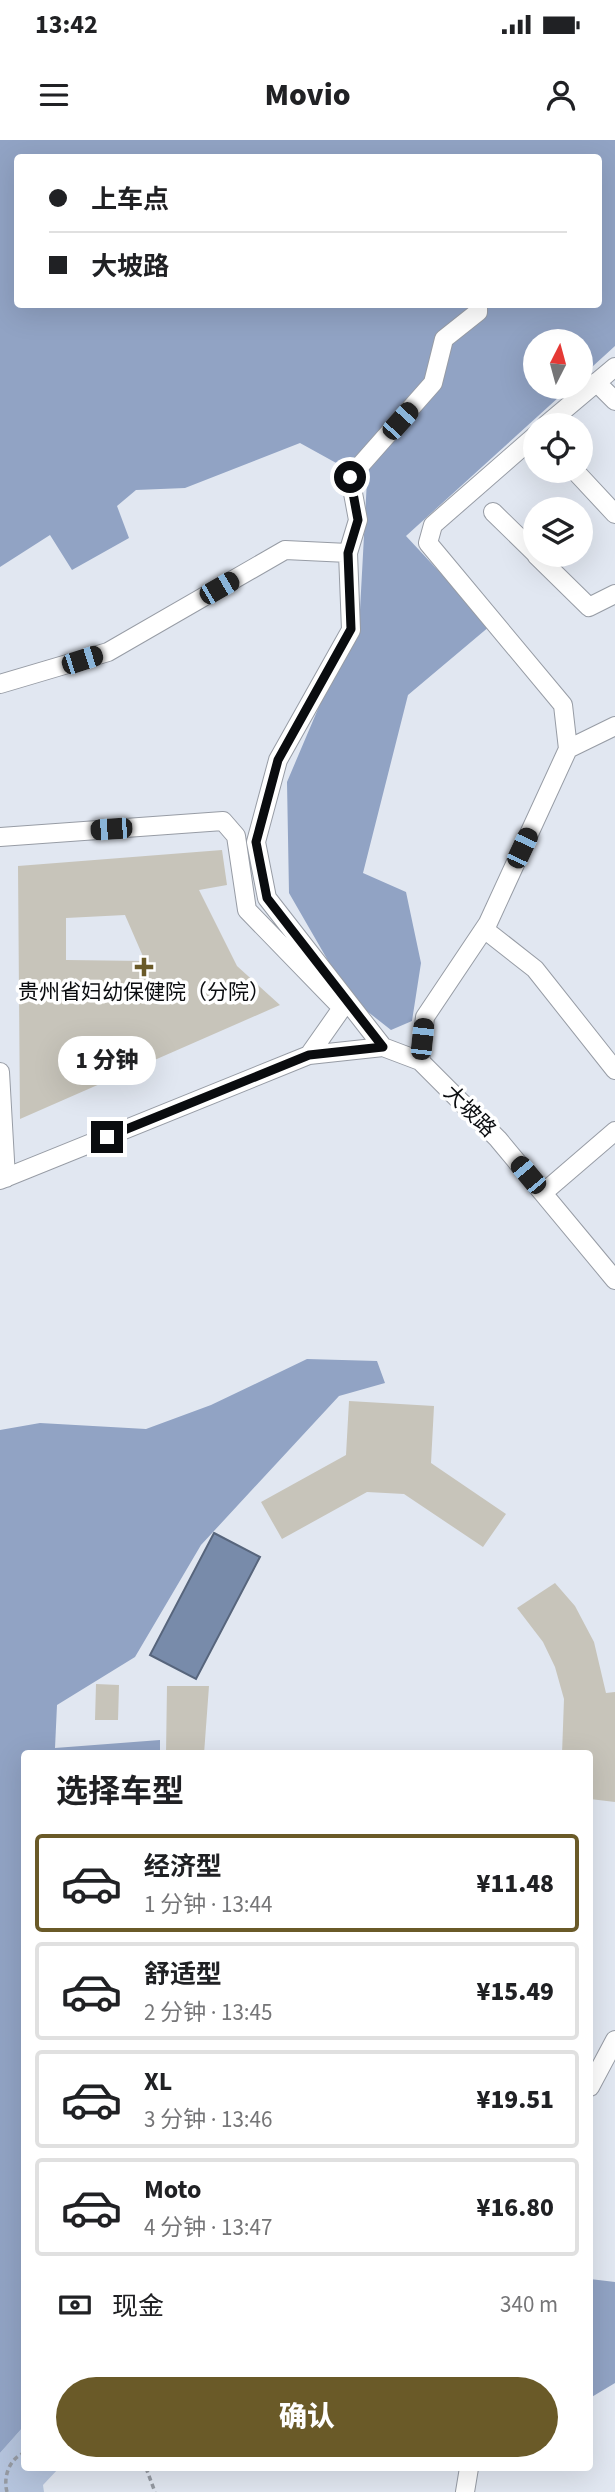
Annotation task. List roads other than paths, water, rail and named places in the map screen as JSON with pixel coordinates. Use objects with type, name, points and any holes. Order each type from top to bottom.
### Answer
[{"type":"street","points":[[383,1047],[267,898],[256,842],[278,760],[351,629],[348,553],[358,520],[350,477],[433,383],[444,339],[478,312],[478,308]]},
{"type":"street","points":[[561,413],[615,368]]},
{"type":"street","points":[[596,382],[615,401]]},
{"type":"street","points":[[420,1061],[425,1017],[484,929],[568,749],[563,705],[428,543],[433,525],[523,446]]},
{"type":"street","points":[[586,483],[615,514]]},
{"type":"street","points":[[493,512],[523,541]]},
{"type":"street","points":[[0,684],[108,652],[285,550],[348,553]]},
{"type":"street","points":[[549,567],[589,607],[615,594]]},
{"type":"street","points":[[568,749],[615,726]]},
{"type":"street","points":[[0,837],[223,821],[236,836],[247,909],[342,1008],[309,1055]]},
{"type":"street","points":[[484,929],[535,969],[615,1070]]},
{"type":"street","name":"大坡路","points":[[3,1179],[309,1055],[383,1047],[420,1061],[498,1139],[615,1280]]},
{"type":"street","points":[[0,1072],[3,1179]]},
{"type":"street","points":[[543,1193],[615,1131]]},
{"type":"street","points":[[593,2081],[615,2040]]},
{"type":"street","points":[[465,2492],[468,2471]]},
{"type":"place","name":"贵州省妇幼保健院（分院）","points":[[144,967]]}]
